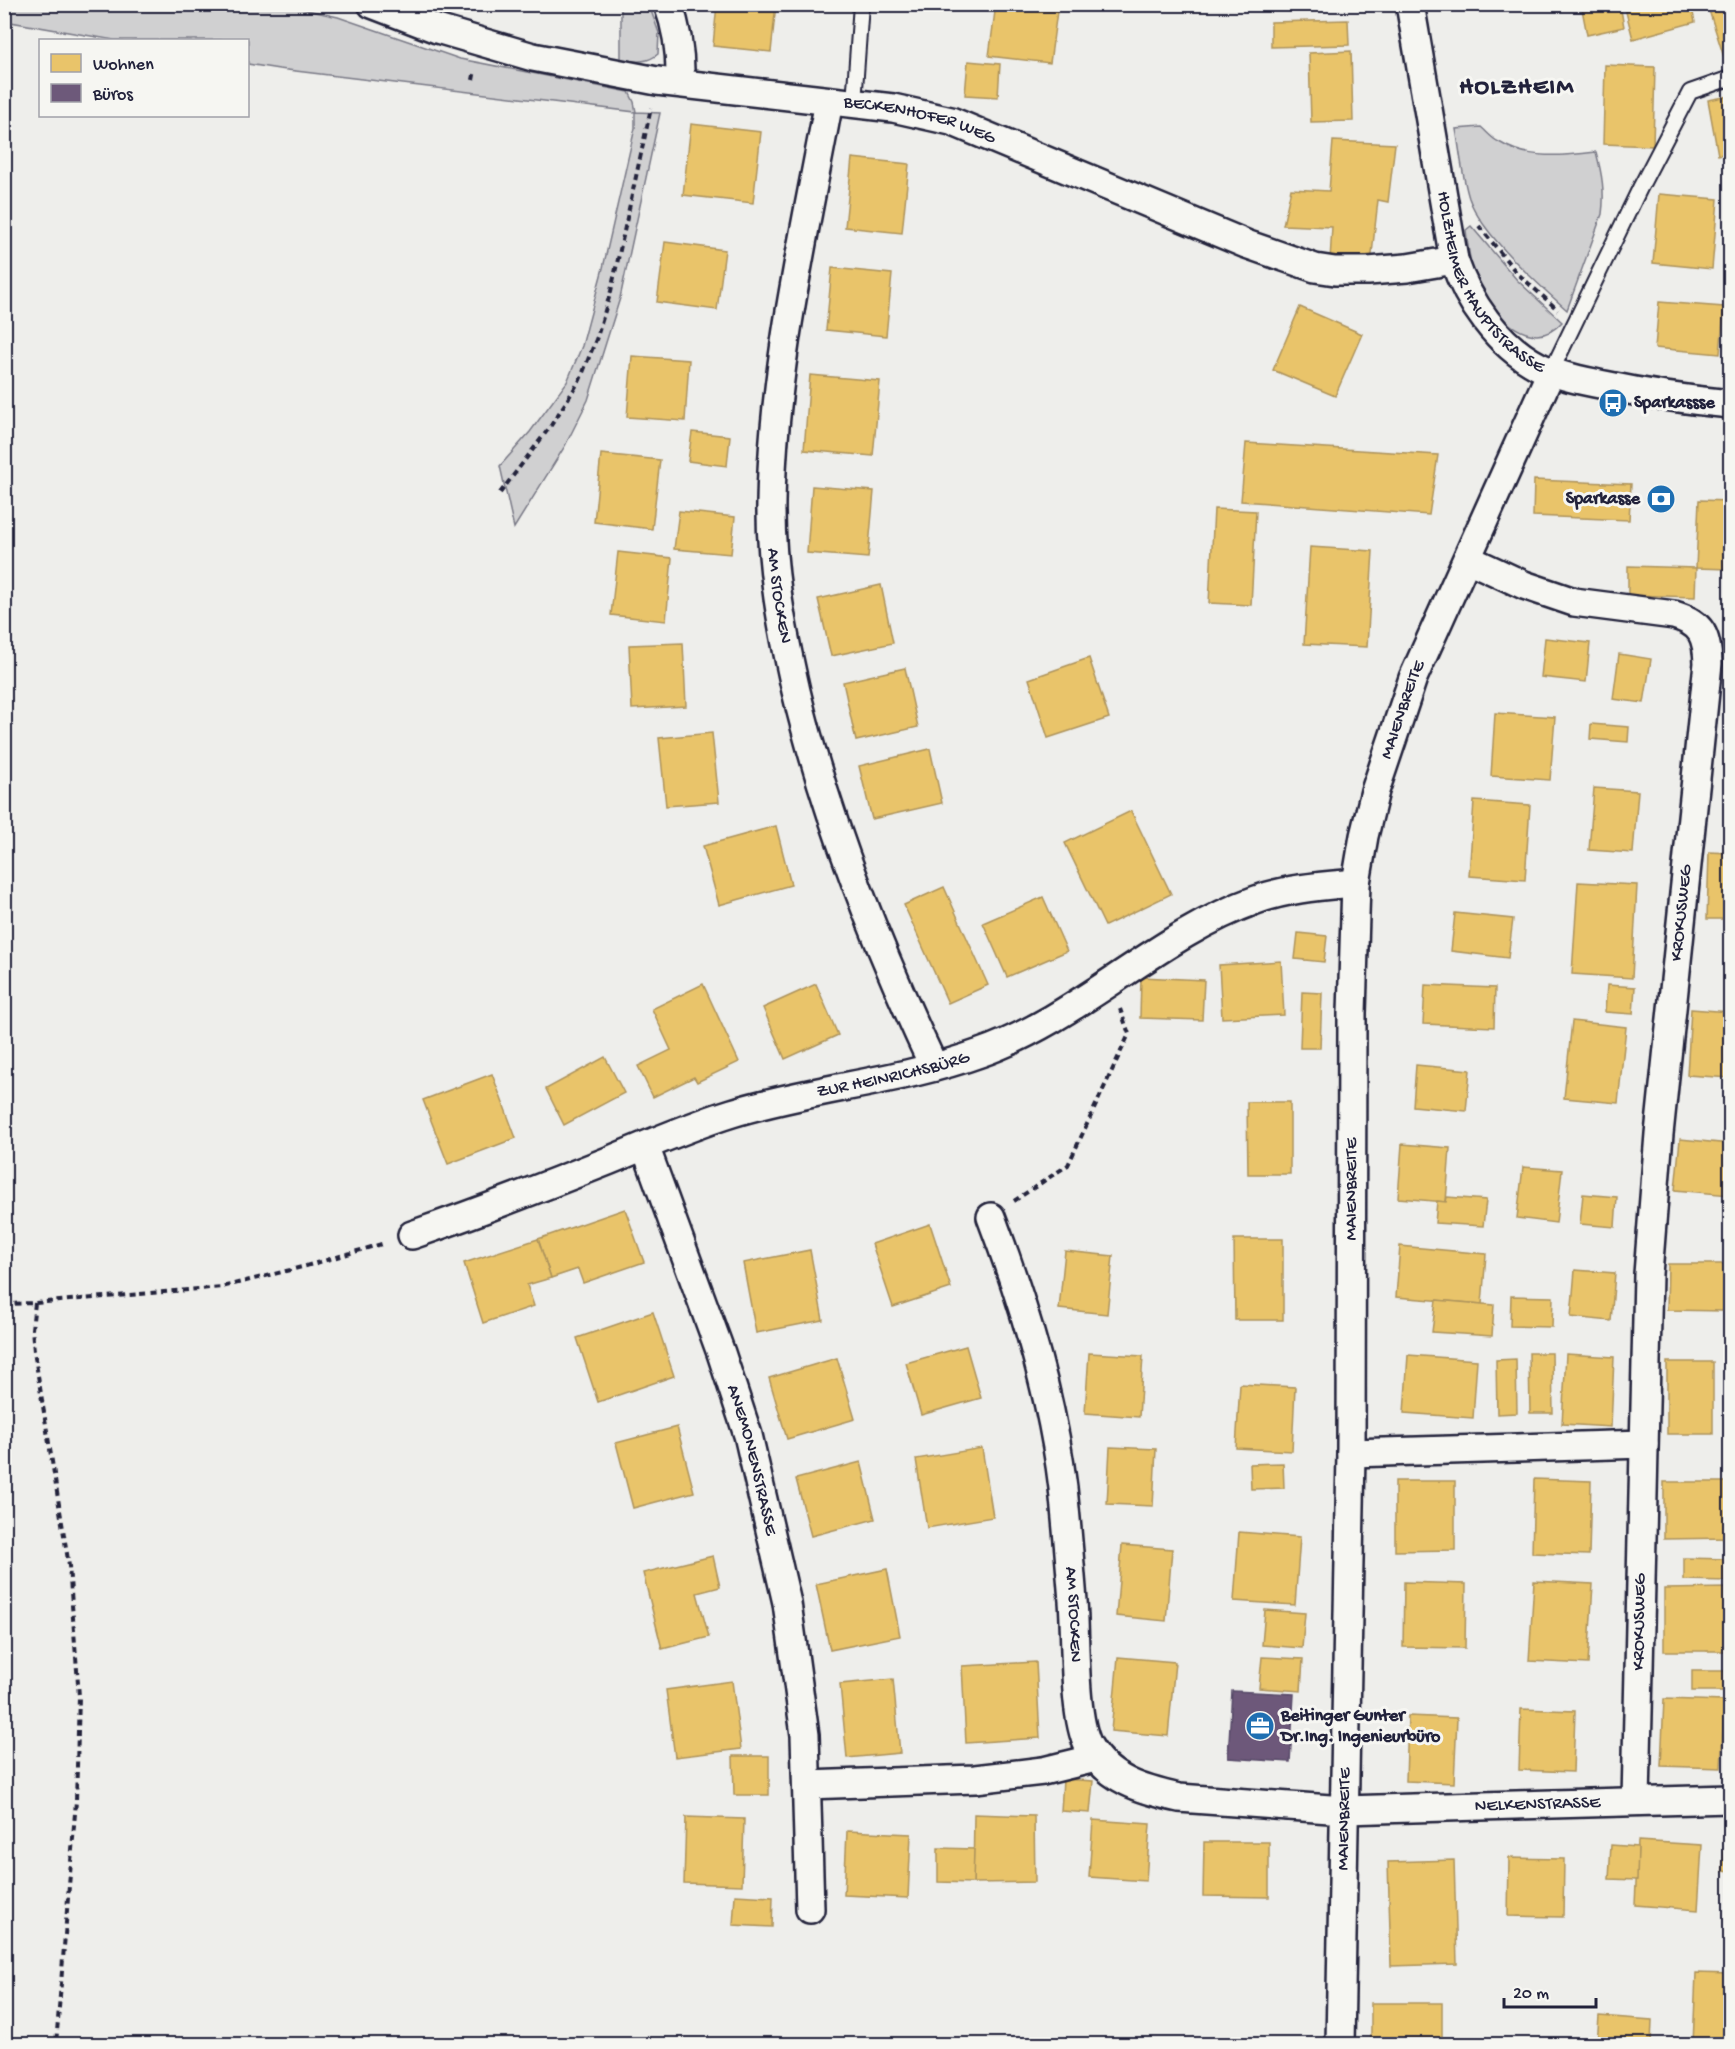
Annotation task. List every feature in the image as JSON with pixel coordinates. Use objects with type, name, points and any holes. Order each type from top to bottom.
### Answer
[{"type":"street","name":"BECKENHOFER WEG","points":[[372,4],[482,44],[533,57],[669,82],[893,108],[951,121],[1246,244],[1315,268],[1335,271],[1368,271],[1407,268],[1454,260]]},
{"type":"street","points":[[668,4],[677,29],[681,54],[669,82]]},
{"type":"street","name":"HOLZHEIMER HAUPTSTRASSE","points":[[1410,4],[1454,260],[1468,294],[1491,326],[1511,348],[1551,372],[1657,396],[1731,404]]},
{"type":"street","name":"AM STOCKEN","points":[[842,102],[779,382],[771,505],[774,567],[785,643],[805,726],[826,798],[849,866],[884,955],[934,1067]]},
{"type":"street","name":"MAIENBREITE","points":[[1340,2044],[1351,1453],[1352,1024],[1356,883],[1375,791],[1413,678],[1551,372]]},
{"type":"street","name":"KROKUSWEG","points":[[1468,559],[1524,585],[1574,602],[1674,615],[1688,619],[1704,636],[1707,647],[1708,663],[1659,1134],[1648,1274],[1636,1801]]},
{"type":"street","name":"ZUR HEINRICHSBÜRG","points":[[412,1235],[495,1206],[728,1114],[770,1101],[934,1067],[981,1053],[1048,1022],[1155,952],[1211,920],[1256,900],[1307,888],[1356,883]]},
{"type":"street","name":"ANEMONENSTRASSE","points":[[645,1146],[721,1353],[748,1435],[787,1603],[805,1735],[810,1909]]},
{"type":"street","name":"AM STOCKEN","points":[[991,1217],[1026,1320],[1054,1433],[1064,1498],[1081,1718],[1087,1743],[1096,1758],[1128,1784],[1170,1796],[1344,1810]]},
{"type":"street","points":[[1351,1453],[1644,1444]]},
{"type":"street","points":[[807,1785],[975,1779],[1043,1771],[1096,1758]]},
{"type":"street","name":"NELKENSTRASSE","points":[[1344,1810],[1731,1800]]},
{"type":"lane","points":[[842,102],[861,4]]},
{"type":"lane","points":[[1551,372],[1640,188],[1690,92],[1731,78]]},
{"type":"path","points":[[500,493],[550,427],[580,380],[597,337],[611,291],[669,82]]},
{"type":"path","points":[[1476,222],[1516,272],[1574,324]]},
{"type":"path","points":[[991,1217],[1068,1165],[1129,1034],[1110,983]]},
{"type":"path","points":[[4,1304],[35,1304],[222,1287],[306,1266],[412,1235]]},
{"type":"path","points":[[35,1304],[32,1329],[34,1351],[69,1566],[79,1696],[76,1802],[56,2044]]},
{"type":"shaded area","points":[[4,5],[285,5],[338,17],[460,59],[629,92],[636,112],[660,113],[620,298],[588,400],[565,446],[514,528],[500,466],[530,432],[567,382],[582,346],[603,268],[635,128],[635,112],[249,64],[249,39],[108,39],[5,21]]},
{"type":"shaded area","points":[[621,5],[649,5],[659,33],[658,54],[654,57],[640,61],[621,60]]},
{"type":"shaded area","points":[[1481,127],[1496,141],[1522,152],[1558,155],[1596,152],[1602,183],[1602,214],[1567,310],[1498,243],[1469,198],[1456,129]]},
{"type":"shaded area","points":[[1471,226],[1517,280],[1562,322],[1551,331],[1539,335],[1516,328],[1495,311],[1480,289],[1472,268],[1466,230]]},
{"type":"building: Wohnen","points":[[717,4],[776,4],[771,52],[713,46]]},
{"type":"building: Wohnen","points":[[996,4],[1058,4],[1050,63],[989,56]]},
{"type":"building: Wohnen","points":[[1603,4],[1620,4],[1624,27],[1587,35],[1582,9]]},
{"type":"building: Wohnen","points":[[1624,4],[1691,4],[1695,22],[1633,39]]},
{"type":"building: Wohnen","points":[[1707,4],[1730,4],[1730,55],[1724,57]]},
{"type":"building: Wohnen","points":[[1348,20],[1349,45],[1271,47],[1271,22]]},
{"type":"building: Wohnen","points":[[1351,51],[1353,121],[1311,122],[1309,53]]},
{"type":"building: Wohnen","points":[[968,61],[1000,64],[998,97],[965,95]]},
{"type":"building: Wohnen","points":[[1605,65],[1655,67],[1653,146],[1603,144]]},
{"type":"building: Wohnen","points":[[1730,96],[1730,153],[1718,155],[1708,100]]},
{"type":"building: Wohnen","points":[[691,124],[761,132],[753,203],[683,195]]},
{"type":"building: Wohnen","points":[[1333,141],[1395,144],[1388,202],[1378,200],[1371,263],[1330,260],[1332,227],[1283,225],[1291,189],[1329,191]]},
{"type":"building: Wohnen","points":[[852,158],[909,164],[902,233],[845,227]]},
{"type":"building: Wohnen","points":[[1659,194],[1718,199],[1712,269],[1653,263]]},
{"type":"building: Wohnen","points":[[665,242],[725,250],[717,310],[657,302]]},
{"type":"building: Wohnen","points":[[832,268],[892,274],[886,336],[826,330]]},
{"type":"building: Wohnen","points":[[1727,272],[1730,272],[1730,291],[1726,291]]},
{"type":"building: Wohnen","points":[[1659,302],[1724,307],[1720,354],[1655,348]]},
{"type":"building: Wohnen","points":[[1300,307],[1362,334],[1335,396],[1273,370]]},
{"type":"building: Wohnen","points":[[632,356],[689,360],[685,421],[627,417]]},
{"type":"building: Wohnen","points":[[810,375],[880,381],[873,456],[804,450]]},
{"type":"building: Wohnen","points":[[692,432],[730,436],[727,466],[688,461]]},
{"type":"building: Wohnen","points":[[1246,443],[1438,455],[1429,515],[1241,501]]},
{"type":"building: Wohnen","points":[[601,454],[660,460],[652,529],[594,522]]},
{"type":"building: Wohnen","points":[[1534,480],[1631,484],[1629,520],[1533,516]]},
{"type":"building: Wohnen","points":[[812,486],[874,491],[868,558],[807,553]]},
{"type":"building: Wohnen","points":[[1699,500],[1730,501],[1730,569],[1696,568]]},
{"type":"building: Wohnen","points":[[1214,509],[1256,511],[1251,605],[1209,603]]},
{"type":"building: Wohnen","points":[[679,511],[735,517],[731,554],[674,549]]},
{"type":"building: Wohnen","points":[[1310,547],[1373,551],[1367,647],[1304,644]]},
{"type":"building: Wohnen","points":[[618,552],[672,558],[666,621],[611,615]]},
{"type":"building: Wohnen","points":[[1628,566],[1696,568],[1695,597],[1628,595]]},
{"type":"building: Wohnen","points":[[881,585],[893,643],[831,656],[818,599]]},
{"type":"building: Wohnen","points":[[1545,638],[1590,643],[1586,682],[1541,677]]},
{"type":"building: Wohnen","points":[[683,643],[686,706],[632,709],[629,645]]},
{"type":"building: Wohnen","points":[[1619,654],[1651,659],[1644,703],[1613,699]]},
{"type":"building: Wohnen","points":[[1089,658],[1109,718],[1048,738],[1029,679]]},
{"type":"building: Wohnen","points":[[905,668],[918,727],[856,741],[843,682]]},
{"type":"building: Wohnen","points":[[1495,713],[1555,717],[1550,780],[1491,776]]},
{"type":"building: Wohnen","points":[[1591,724],[1629,727],[1628,742],[1590,739]]},
{"type":"building: Wohnen","points":[[712,733],[719,802],[666,806],[659,738]]},
{"type":"building: Wohnen","points":[[930,749],[942,803],[872,819],[859,766]]},
{"type":"building: Wohnen","points":[[1594,788],[1638,791],[1633,853],[1589,850]]},
{"type":"building: Wohnen","points":[[1474,801],[1530,805],[1525,880],[1469,876]]},
{"type":"building: Wohnen","points":[[1131,811],[1171,894],[1105,926],[1065,843]]},
{"type":"building: Wohnen","points":[[776,826],[791,885],[719,905],[703,846]]},
{"type":"building: Wohnen","points":[[1709,852],[1730,853],[1730,919],[1707,919]]},
{"type":"building: Wohnen","points":[[1578,882],[1637,885],[1632,978],[1572,974]]},
{"type":"building: Wohnen","points":[[944,887],[988,985],[948,1003],[904,905]]},
{"type":"building: Wohnen","points":[[1043,897],[1067,951],[1007,977],[983,923]]},
{"type":"building: Wohnen","points":[[1455,913],[1513,919],[1508,958],[1451,951]]},
{"type":"building: Wohnen","points":[[1298,933],[1327,936],[1324,962],[1295,959]]},
{"type":"building: Wohnen","points":[[1281,961],[1284,1015],[1222,1018],[1219,965]]},
{"type":"building: Wohnen","points":[[1141,977],[1204,980],[1202,1020],[1140,1018]]},
{"type":"building: Wohnen","points":[[703,984],[739,1062],[697,1082],[694,1077],[653,1097],[638,1066],[671,1050],[652,1009]]},
{"type":"building: Wohnen","points":[[816,984],[838,1035],[785,1059],[763,1008]]},
{"type":"building: Wohnen","points":[[1425,985],[1495,988],[1494,1027],[1423,1024]]},
{"type":"building: Wohnen","points":[[1607,985],[1635,987],[1633,1014],[1605,1012]]},
{"type":"building: Wohnen","points":[[1302,992],[1322,993],[1320,1048],[1300,1048]]},
{"type":"building: Wohnen","points":[[1691,1009],[1730,1012],[1730,1078],[1687,1075]]},
{"type":"building: Wohnen","points":[[1572,1021],[1626,1027],[1618,1103],[1564,1098]]},
{"type":"building: Wohnen","points":[[605,1057],[624,1093],[564,1125],[546,1089]]},
{"type":"building: Wohnen","points":[[1416,1065],[1470,1070],[1466,1111],[1413,1106]]},
{"type":"building: Wohnen","points":[[492,1074],[516,1138],[448,1164],[423,1100]]},
{"type":"building: Wohnen","points":[[1247,1102],[1290,1102],[1290,1174],[1248,1174]]},
{"type":"building: Wohnen","points":[[1680,1139],[1730,1144],[1730,1195],[1675,1190]]},
{"type":"building: Wohnen","points":[[1402,1144],[1450,1148],[1446,1202],[1398,1198]]},
{"type":"building: Wohnen","points":[[1523,1167],[1562,1170],[1556,1223],[1517,1218]]},
{"type":"building: Wohnen","points":[[1583,1194],[1617,1197],[1615,1227],[1580,1224]]},
{"type":"building: Wohnen","points":[[1447,1197],[1486,1200],[1483,1226],[1435,1223],[1437,1201],[1446,1202]]},
{"type":"building: Wohnen","points":[[625,1209],[644,1262],[583,1283],[578,1269],[551,1278],[538,1239]]},
{"type":"building: Wohnen","points":[[930,1224],[951,1288],[893,1307],[872,1244]]},
{"type":"building: Wohnen","points":[[538,1239],[551,1278],[527,1285],[534,1306],[483,1323],[464,1263]]},
{"type":"building: Wohnen","points":[[1234,1239],[1283,1239],[1283,1320],[1235,1320]]},
{"type":"building: Wohnen","points":[[1400,1246],[1486,1254],[1482,1304],[1396,1297]]},
{"type":"building: Wohnen","points":[[810,1250],[823,1320],[756,1333],[743,1263]]},
{"type":"building: Wohnen","points":[[1065,1251],[1113,1256],[1107,1314],[1059,1309]]},
{"type":"building: Wohnen","points":[[1668,1264],[1724,1264],[1723,1311],[1667,1310]]},
{"type":"building: Wohnen","points":[[1575,1270],[1615,1273],[1611,1321],[1571,1317]]},
{"type":"building: Wohnen","points":[[1511,1296],[1553,1297],[1552,1327],[1510,1326]]},
{"type":"building: Wohnen","points":[[1436,1300],[1494,1305],[1492,1336],[1432,1332]]},
{"type":"building: Wohnen","points":[[653,1312],[674,1376],[598,1402],[577,1338]]},
{"type":"building: Wohnen","points":[[966,1346],[981,1398],[921,1415],[906,1363]]},
{"type":"building: Wohnen","points":[[1089,1353],[1143,1356],[1139,1417],[1085,1413]]},
{"type":"building: Wohnen","points":[[1529,1353],[1552,1353],[1553,1413],[1530,1413]]},
{"type":"building: Wohnen","points":[[1566,1354],[1614,1357],[1611,1427],[1562,1424]]},
{"type":"building: Wohnen","points":[[1408,1355],[1477,1360],[1473,1418],[1404,1413]]},
{"type":"building: Wohnen","points":[[837,1358],[855,1419],[787,1439],[769,1378]]},
{"type":"building: Wohnen","points":[[1516,1359],[1517,1413],[1497,1414],[1496,1360]]},
{"type":"building: Wohnen","points":[[1667,1362],[1713,1362],[1713,1434],[1667,1434]]},
{"type":"building: Wohnen","points":[[1240,1384],[1295,1387],[1292,1451],[1236,1448]]},
{"type":"building: Wohnen","points":[[677,1427],[694,1492],[633,1508],[616,1443]]},
{"type":"building: Wohnen","points":[[1110,1447],[1156,1449],[1153,1506],[1107,1504]]},
{"type":"building: Wohnen","points":[[982,1448],[993,1517],[927,1528],[916,1459]]},
{"type":"building: Wohnen","points":[[861,1462],[875,1519],[811,1536],[796,1479]]},
{"type":"building: Wohnen","points":[[1283,1463],[1284,1488],[1251,1489],[1250,1464]]},
{"type":"building: Wohnen","points":[[1534,1479],[1591,1481],[1589,1555],[1532,1553]]},
{"type":"building: Wohnen","points":[[1395,1481],[1455,1481],[1455,1550],[1395,1551]]},
{"type":"building: Wohnen","points":[[1664,1482],[1730,1482],[1730,1538],[1664,1539]]},
{"type":"building: Wohnen","points":[[1239,1532],[1300,1537],[1295,1605],[1234,1601]]},
{"type":"building: Wohnen","points":[[1122,1545],[1172,1549],[1166,1621],[1116,1616]]},
{"type":"building: Wohnen","points":[[713,1556],[720,1587],[697,1593],[709,1637],[662,1649],[643,1573]]},
{"type":"building: Wohnen","points":[[1684,1558],[1728,1559],[1728,1581],[1684,1580]]},
{"type":"building: Wohnen","points":[[887,1569],[900,1636],[830,1650],[816,1584]]},
{"type":"building: Wohnen","points":[[1534,1581],[1593,1584],[1588,1664],[1529,1661]]},
{"type":"building: Wohnen","points":[[1404,1582],[1466,1584],[1465,1648],[1403,1647]]},
{"type":"building: Wohnen","points":[[1729,1588],[1730,1651],[1664,1651],[1664,1589]]},
{"type":"building: Wohnen","points":[[1265,1610],[1305,1613],[1302,1648],[1262,1645]]},
{"type":"building: Wohnen","points":[[1118,1657],[1175,1662],[1168,1736],[1111,1731]]},
{"type":"building: Wohnen","points":[[1262,1657],[1303,1659],[1301,1691],[1259,1688]]},
{"type":"building: Wohnen","points":[[1036,1662],[1040,1738],[966,1743],[962,1666]]},
{"type":"building: Wohnen","points":[[1692,1671],[1730,1671],[1730,1691],[1692,1691]]},
{"type":"building: Wohnen","points":[[893,1679],[900,1753],[847,1758],[840,1684]]},
{"type":"building: Wohnen","points":[[732,1681],[741,1749],[675,1757],[666,1690]]},
{"type":"building: Wohnen","points":[[1664,1699],[1724,1701],[1721,1768],[1661,1766]]},
{"type":"building: Wohnen","points":[[1521,1709],[1575,1711],[1573,1772],[1519,1770]]},
{"type":"building: Wohnen","points":[[1408,1716],[1457,1718],[1454,1783],[1406,1781]]},
{"type":"building: Wohnen","points":[[733,1756],[769,1756],[769,1795],[734,1795]]},
{"type":"building: Wohnen","points":[[1063,1779],[1093,1781],[1090,1813],[1061,1811]]},
{"type":"building: Wohnen","points":[[974,1814],[1034,1816],[1035,1882],[973,1883]]},
{"type":"building: Wohnen","points":[[686,1817],[744,1819],[742,1885],[684,1883]]},
{"type":"building: Wohnen","points":[[1093,1820],[1150,1824],[1146,1881],[1089,1877]]},
{"type":"building: Wohnen","points":[[1725,1830],[1730,1831],[1730,1872],[1723,1871]]},
{"type":"building: Wohnen","points":[[847,1831],[911,1834],[908,1898],[844,1895]]},
{"type":"building: Wohnen","points":[[1638,1841],[1702,1845],[1698,1910],[1635,1905]]},
{"type":"building: Wohnen","points":[[1204,1842],[1269,1842],[1269,1897],[1203,1896]]},
{"type":"building: Wohnen","points":[[1611,1845],[1638,1847],[1637,1880],[1609,1879]]},
{"type":"building: Wohnen","points":[[938,1848],[974,1849],[973,1883],[938,1882]]},
{"type":"building: Wohnen","points":[[1509,1858],[1564,1859],[1563,1917],[1508,1916]]},
{"type":"building: Wohnen","points":[[1454,1860],[1457,1964],[1391,1966],[1388,1862]]},
{"type":"building: Wohnen","points":[[735,1895],[773,1897],[772,1927],[733,1925]]},
{"type":"building: Wohnen","points":[[1696,1973],[1730,1974],[1730,2044],[1693,2044]]},
{"type":"building: Wohnen","points":[[1371,2003],[1442,2003],[1442,2044],[1371,2044]]},
{"type":"building: Wohnen","points":[[1599,2016],[1652,2020],[1651,2044],[1597,2044]]},
{"type":"building: Büros","points":[[1232,1691],[1294,1694],[1290,1762],[1228,1758]]},
{"type":"place","name":"Sparkassse","points":[[1613,403]]},
{"type":"place","name":"Sparkasse","points":[[1661,499]]},
{"type":"place","name":"Beitinger Gunter Dr.Ing. Ingenieurbüro","points":[[1260,1726]]},
{"type":"district","name":"HOLZHEIM","points":[[1517,88]]}]
